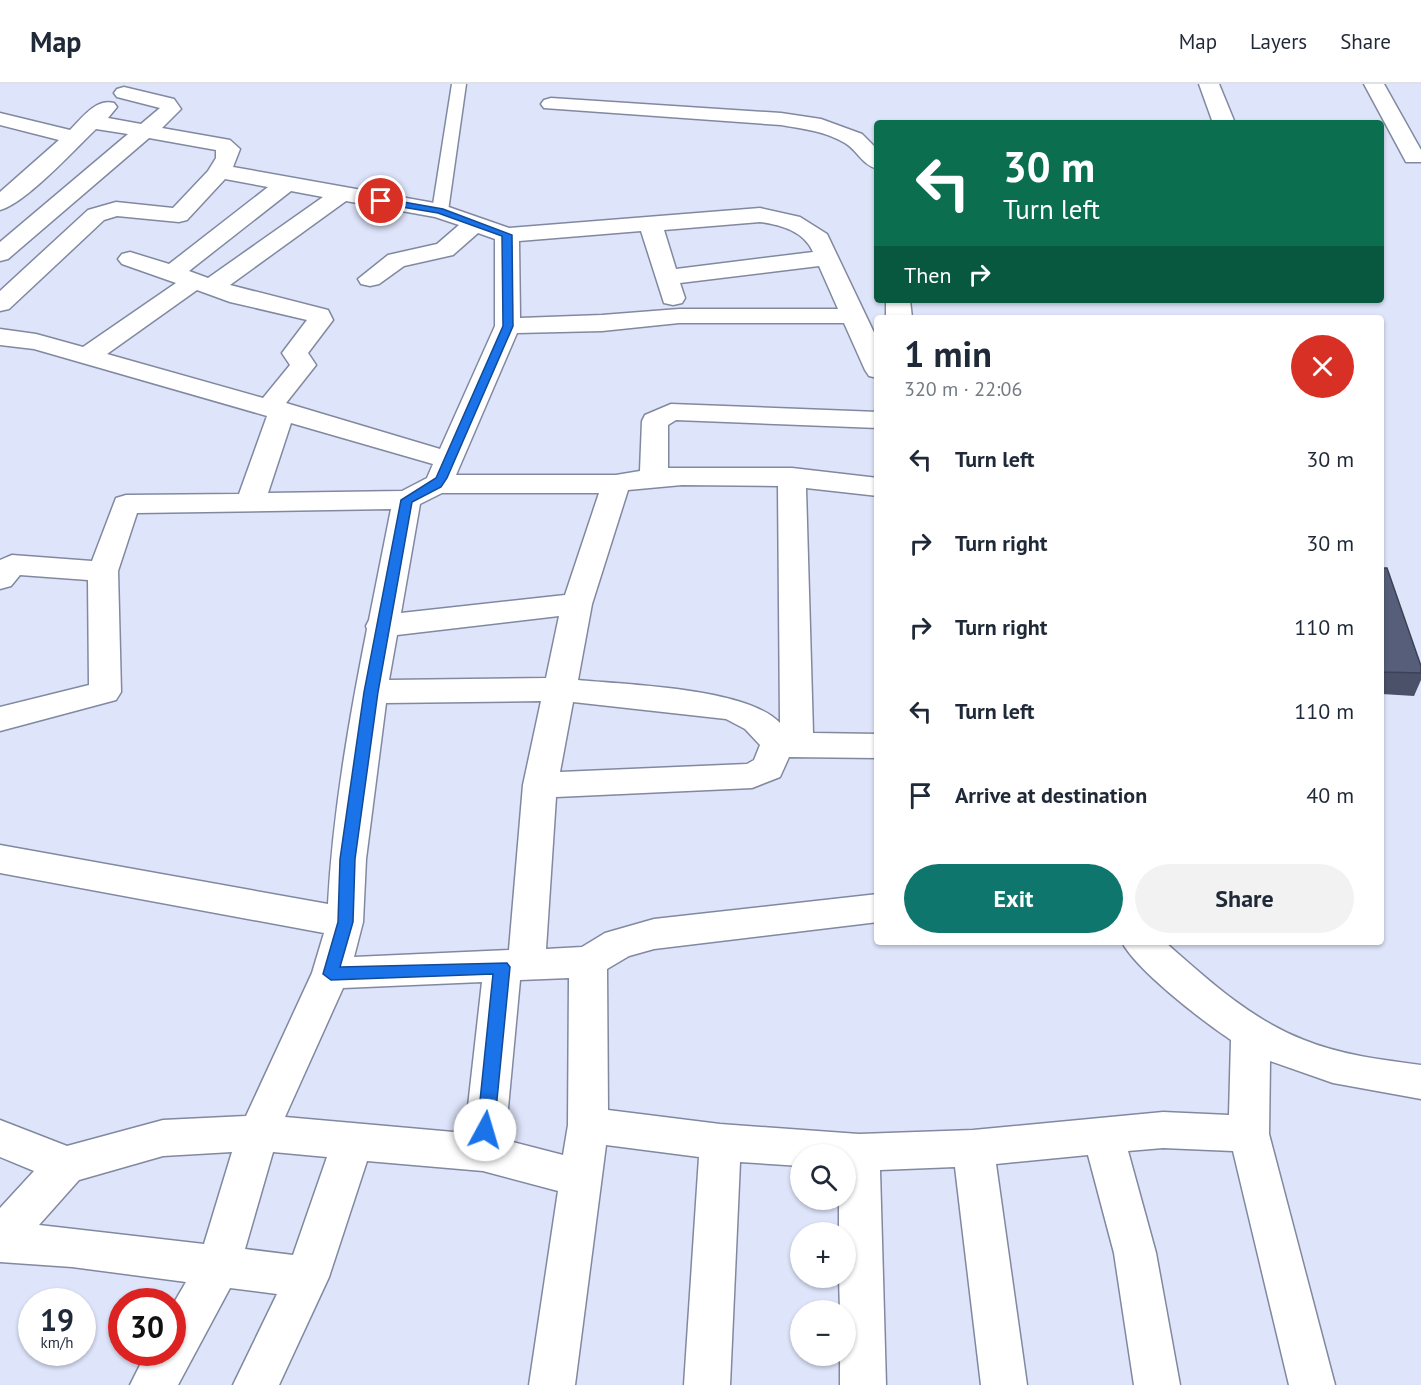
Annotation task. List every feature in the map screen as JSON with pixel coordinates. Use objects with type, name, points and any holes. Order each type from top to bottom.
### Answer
[{"type":"street","points":[[1209,84],[1223,120]]},
{"type":"street","points":[[1374,84],[1409,157]]},
{"type":"street","points":[[0,203],[35,174],[90,121],[131,89],[171,105],[171,109],[143,130],[0,254]]},
{"type":"street","points":[[552,104],[781,119],[821,125],[854,139],[874,159]]},
{"type":"street","points":[[0,304],[96,215],[116,209],[178,215],[219,171],[228,155],[229,150],[226,146],[90,121]]},
{"type":"street","points":[[6,126],[73,136]]},
{"type":"street","points":[[219,171],[440,211],[507,235],[760,215],[787,219],[807,228],[819,239],[874,361]]},
{"type":"street","points":[[192,281],[286,184]]},
{"type":"street","points":[[87,356],[192,281],[341,194]]},
{"type":"street","points":[[651,222],[679,316]]},
{"type":"street","points":[[370,279],[396,260],[445,250],[475,223]]},
{"type":"street","points":[[0,719],[105,692],[103,571],[126,504],[407,500],[443,472],[508,326],[507,235]]},
{"type":"street","points":[[666,277],[827,258]]},
{"type":"street","points":[[129,259],[192,281],[319,315],[320,320],[295,353],[303,365],[276,408],[251,501]]},
{"type":"street","points":[[508,326],[602,323],[679,316],[853,316]]},
{"type":"street","points":[[0,337],[36,342],[276,408],[443,472],[616,484],[654,477],[730,474],[792,477],[874,487]]},
{"type":"street","points":[[654,477],[654,423],[664,414],[874,420]]},
{"type":"street","points":[[540,785],[752,776],[768,768],[787,745],[792,477]]},
{"type":"street","points":[[483,1153],[514,967],[540,785],[577,604],[616,484]]},
{"type":"street","points":[[186,1326],[219,1265],[258,1132],[331,974],[345,922],[348,859],[371,692],[381,626],[407,500]]},
{"type":"street","points":[[0,579],[12,565],[103,571]]},
{"type":"street","points":[[381,626],[577,604]]},
{"type":"street","points":[[371,692],[561,689],[727,708],[742,712],[764,724],[787,745],[874,746]]},
{"type":"street","points":[[0,860],[345,922]]},
{"type":"street","points":[[331,974],[588,962],[618,944],[654,934],[874,909]]},
{"type":"street","points":[[1143,945],[1177,975],[1251,1032],[1305,1057],[1351,1071],[1421,1082]]},
{"type":"street","points":[[552,1385],[588,1125],[588,962]]},
{"type":"street","points":[[1251,1032],[1250,1134],[1311,1385]]},
{"type":"street","points":[[588,1125],[720,1142],[859,1152],[973,1148],[1163,1130],[1250,1134]]},
{"type":"street","points":[[0,1240],[66,1165],[163,1138],[258,1132],[483,1153],[580,1178]]},
{"type":"street","points":[[1103,1135],[1135,1253],[1157,1385]]},
{"type":"street","points":[[0,1138],[66,1165]]},
{"type":"street","points":[[256,1385],[307,1277],[353,1141]]},
{"type":"street","points":[[707,1385],[720,1142]]},
{"type":"street","points":[[973,1148],[1004,1385]]},
{"type":"street","points":[[859,1152],[863,1385]]},
{"type":"street","points":[[0,1240],[307,1277]]},
{"type":"street","points":[[153,1385],[164,1366]]},
{"type":"lane","points":[[440,211],[459,84]]},
{"type":"building","points":[[1384,568],[1387,568],[1421,666],[1421,673],[1384,672]]},
{"type":"route","points":[[381,201],[440,211],[507,235],[508,326],[441,478],[437,484],[407,500],[381,626],[348,859],[345,922],[331,974],[502,967],[485,1130]]}]
